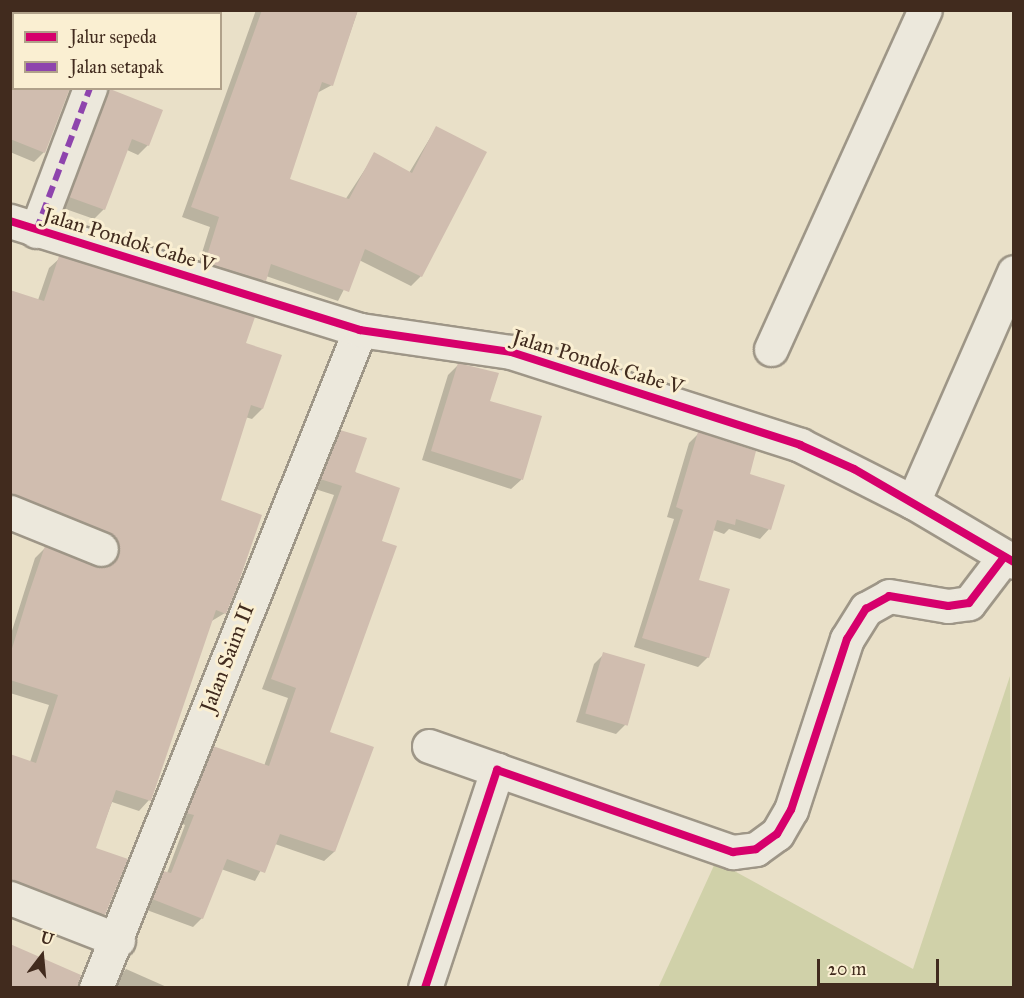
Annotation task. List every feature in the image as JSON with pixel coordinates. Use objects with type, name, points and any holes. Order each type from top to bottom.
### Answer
[{"type":"street","points":[[771,349],[925,10]]},
{"type":"street","points":[[23,226],[89,90]]},
{"type":"street","name":"Jalan Pondok Cabe V","points":[[23,226],[360,330],[511,352],[800,445],[913,502],[1009,560]]},
{"type":"street","points":[[913,502],[1014,272]]},
{"type":"street","name":"Jalan Saim II","points":[[96,987],[118,940],[360,330]]},
{"type":"street","points":[[10,512],[101,549]]},
{"type":"street","points":[[429,746],[734,852],[756,849],[777,834],[791,810],[847,639],[866,609],[889,596],[948,606],[969,603],[1009,560]]},
{"type":"street","points":[[425,987],[497,770]]},
{"type":"street","points":[[10,898],[118,940]]},
{"type":"green space","points":[[1010,676],[1013,987],[658,988],[716,861],[913,969]]},
{"type":"building","points":[[262,10],[358,10],[333,86],[322,82],[290,179],[349,199],[374,152],[412,173],[436,126],[487,152],[422,277],[365,249],[349,292],[271,264],[266,281],[205,262],[219,217],[191,207]]},
{"type":"building","points":[[10,88],[12,90],[69,90],[45,153],[10,139]]},
{"type":"building","points":[[110,90],[163,110],[149,146],[132,139],[105,210],[69,197]]},
{"type":"building","points":[[59,256],[255,317],[246,343],[282,355],[263,409],[251,405],[221,500],[262,515],[226,614],[216,610],[151,801],[116,790],[96,848],[128,859],[105,915],[10,880],[10,754],[36,763],[58,695],[10,680],[10,655],[29,593],[45,546],[103,568],[113,563],[120,547],[108,532],[10,494],[10,290],[44,301]]},
{"type":"building","points":[[458,363],[499,373],[490,401],[542,416],[523,480],[431,451]]},
{"type":"building","points":[[340,430],[367,438],[355,472],[400,488],[382,541],[397,546],[330,732],[374,747],[335,852],[280,834],[265,873],[227,859],[203,919],[152,899],[163,871],[171,873],[194,815],[186,813],[213,746],[269,766],[296,688],[271,679],[342,486],[320,479]]},
{"type":"building","points":[[698,432],[756,451],[750,474],[785,485],[771,530],[736,519],[735,525],[717,520],[699,580],[730,589],[709,658],[642,638],[683,510],[676,507]]},
{"type":"building","points":[[603,652],[645,664],[628,726],[585,714]]},
{"type":"building","points":[[10,944],[81,975],[78,987],[10,987]]},
{"type":"marked path","points":[[36,231],[89,90]]},
{"type":"cycle path","points":[[10,221],[360,330],[511,352],[800,445],[854,469],[1014,562]]},
{"type":"cycle path","points":[[425,988],[497,770],[733,852],[756,849],[777,834],[791,810],[847,639],[866,609],[889,596],[948,606],[969,603],[1004,557]]}]
